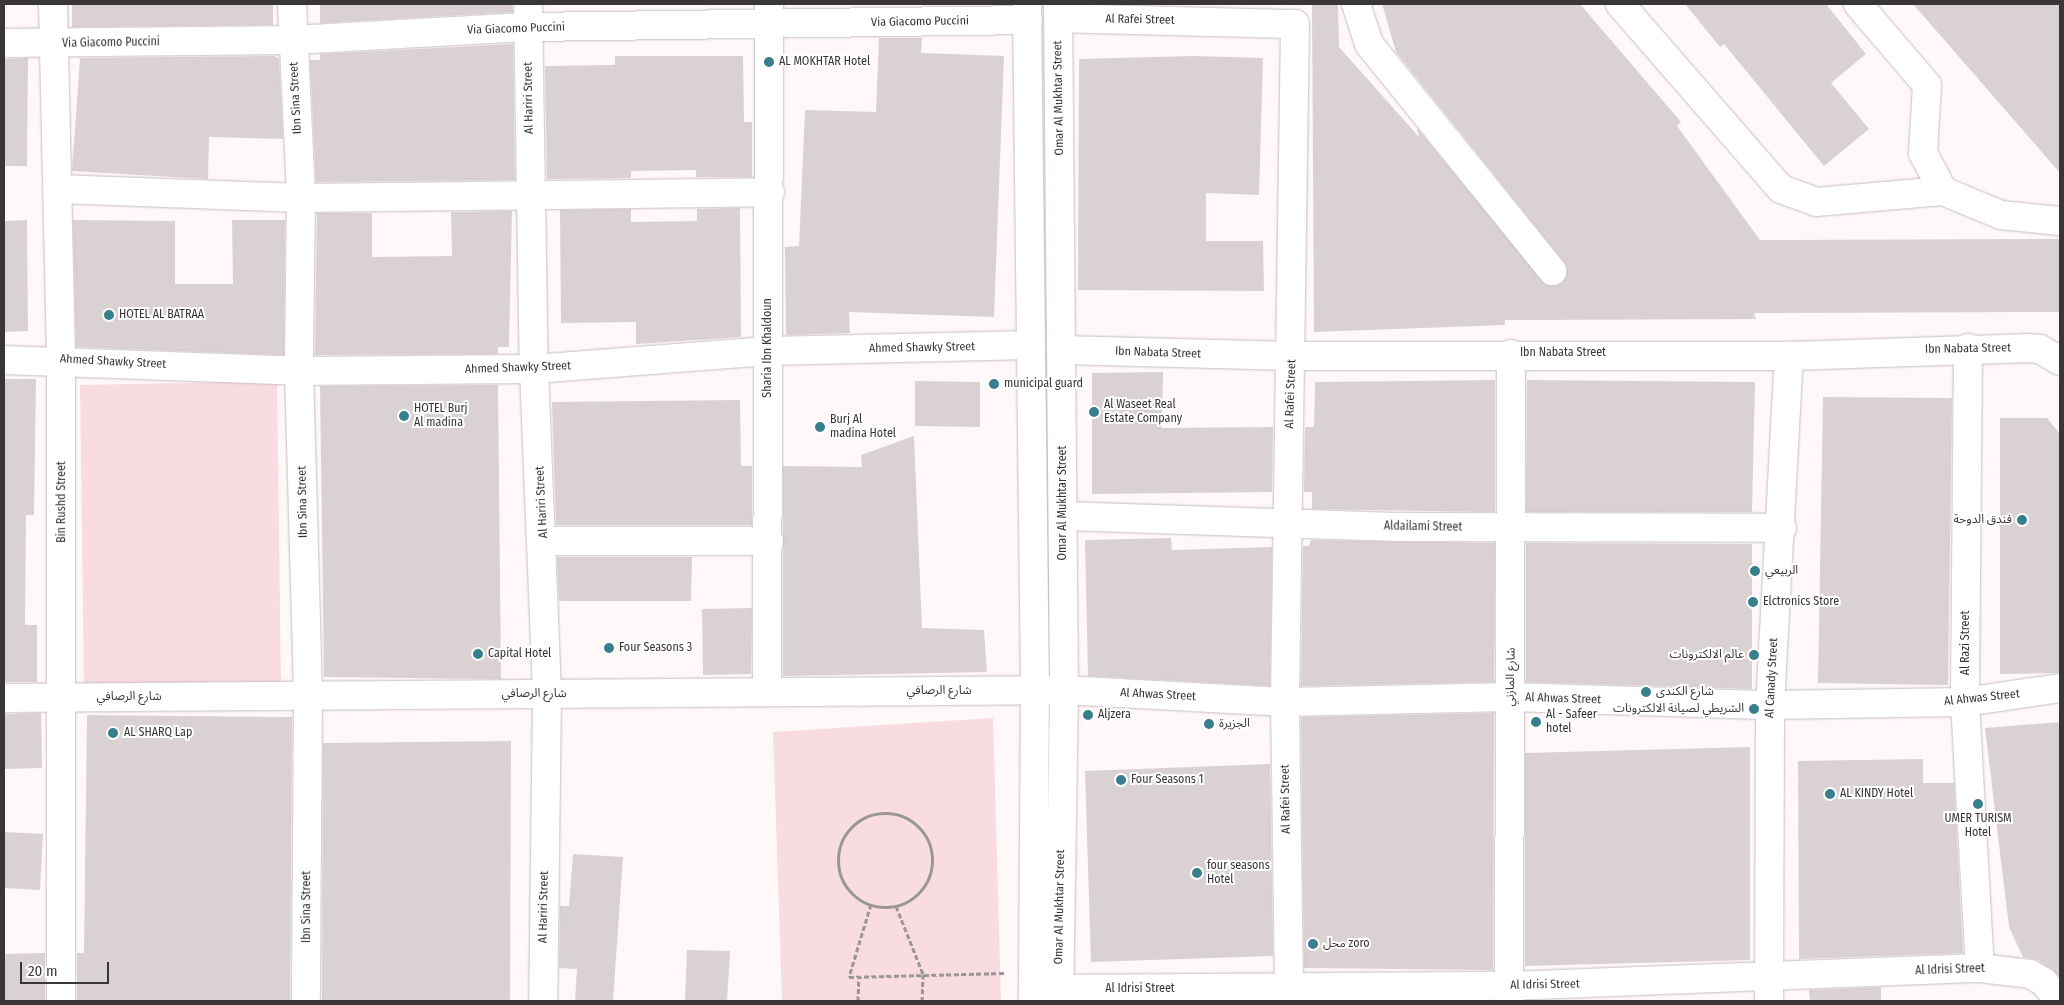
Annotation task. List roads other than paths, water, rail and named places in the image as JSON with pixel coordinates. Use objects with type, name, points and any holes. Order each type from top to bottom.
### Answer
[{"type":"street","name":"Bin Rushd Street","points":[[53,4],[61,360],[61,1001]]},
{"type":"street","name":"Ibn Sina Street","points":[[292,4],[301,198],[300,371],[308,696],[306,1001]]},
{"type":"street","points":[[1356,4],[1369,44],[1552,271]]},
{"type":"street","points":[[1620,4],[1781,189],[1816,202],[1943,191],[2001,215],[2060,221]]},
{"type":"street","points":[[1858,4],[1927,85],[1923,153],[1943,191]]},
{"type":"street","name":"Omar Al Mukhtar Street","points":[[1058,11],[1064,516],[1064,690],[1059,995]]},
{"type":"street","name":"Al Rafei Street","points":[[1058,11],[1295,24],[1292,356],[1287,525],[1285,702],[1288,995]]},
{"type":"street","name":"Via Giacomo Puccini","points":[[4,43],[53,44],[293,40],[529,16],[1028,12]]},
{"type":"street","name":"Omar Al Mukhtar Street","points":[[1028,12],[1035,690],[1033,1001]]},
{"type":"street","name":"Sharia Ibn Khaldoun","points":[[767,692],[769,541],[767,351],[770,192],[769,14]]},
{"type":"street","name":"Al Hariri Street","points":[[529,16],[530,196],[534,369],[544,541],[547,694],[543,1001]]},
{"type":"street","points":[[58,189],[301,198],[770,192]]},
{"type":"street","name":"Ahmed Shawky Street","points":[[4,360],[61,360],[300,371],[534,369],[767,351],[1031,345]]},
{"type":"street","name":"Ibn Nabata Street","points":[[1062,350],[1292,356],[1511,354],[1789,356],[1968,348],[2040,349],[2060,361]]},
{"type":"street","name":"Al Razi Street","points":[[1968,348],[1965,702],[1980,968]]},
{"type":"street","name":"شارع المازني","points":[[1509,993],[1512,528],[1511,354]]},
{"type":"street","name":"Al Canady Street","points":[[1768,990],[1770,705],[1782,528],[1789,356]]},
{"type":"street","name":"Aldailami Street","points":[[1064,516],[1287,525],[1512,528],[1782,528]]},
{"type":"street","points":[[544,541],[769,541]]},
{"type":"street","name":"Al Ahwas Street","points":[[1064,690],[1285,702],[1510,697],[1770,705],[1965,702],[2060,688]]},
{"type":"street","name":"شارع الرصافي","points":[[4,698],[1064,690]]},
{"type":"street","name":"Al Idrisi Street","points":[[1059,995],[1288,995],[1768,990],[1980,968],[2030,974],[2044,982],[2059,1001]]},
{"type":"place","name":"AL MOKHTAR Hotel","points":[[769,62]]},
{"type":"place","name":"HOTEL AL BATRAA","points":[[109,315]]},
{"type":"place","name":"municipal guard","points":[[994,384]]},
{"type":"place","name":"Al Waseet Real Estate Company","points":[[1094,412]]},
{"type":"place","name":"HOTEL Burj Al madina","points":[[404,416]]},
{"type":"place","name":"Burj Al madina Hotel","points":[[820,427]]},
{"type":"place","name":"فندق الدوحة","points":[[2022,520]]},
{"type":"place","name":"الربيعي","points":[[1755,571]]},
{"type":"place","name":"Elctronics Store","points":[[1753,602]]},
{"type":"place","name":"Four Seasons 3","points":[[609,648]]},
{"type":"place","name":"Capital Hotel","points":[[478,654]]},
{"type":"place","name":"عالم الالكترونات","points":[[1754,655]]},
{"type":"place","name":"شارع الكندى","points":[[1646,692]]},
{"type":"place","name":"الشريطي لصيانة الالكترونات","points":[[1754,709]]},
{"type":"place","name":"Aljzera","points":[[1088,715]]},
{"type":"place","name":"Al - Safeer hotel","points":[[1536,722]]},
{"type":"place","name":"الجزيرة","points":[[1209,724]]},
{"type":"place","name":"AL SHARQ Lap","points":[[113,733]]},
{"type":"place","name":"Four Seasons 1","points":[[1121,780]]},
{"type":"place","name":"AL KINDY Hotel","points":[[1830,794]]},
{"type":"place","name":"UMER TURISM Hotel","points":[[1978,804]]},
{"type":"place","name":"four seasons Hotel","points":[[1197,873]]},
{"type":"place","name":"محل zoro","points":[[1313,944]]}]
